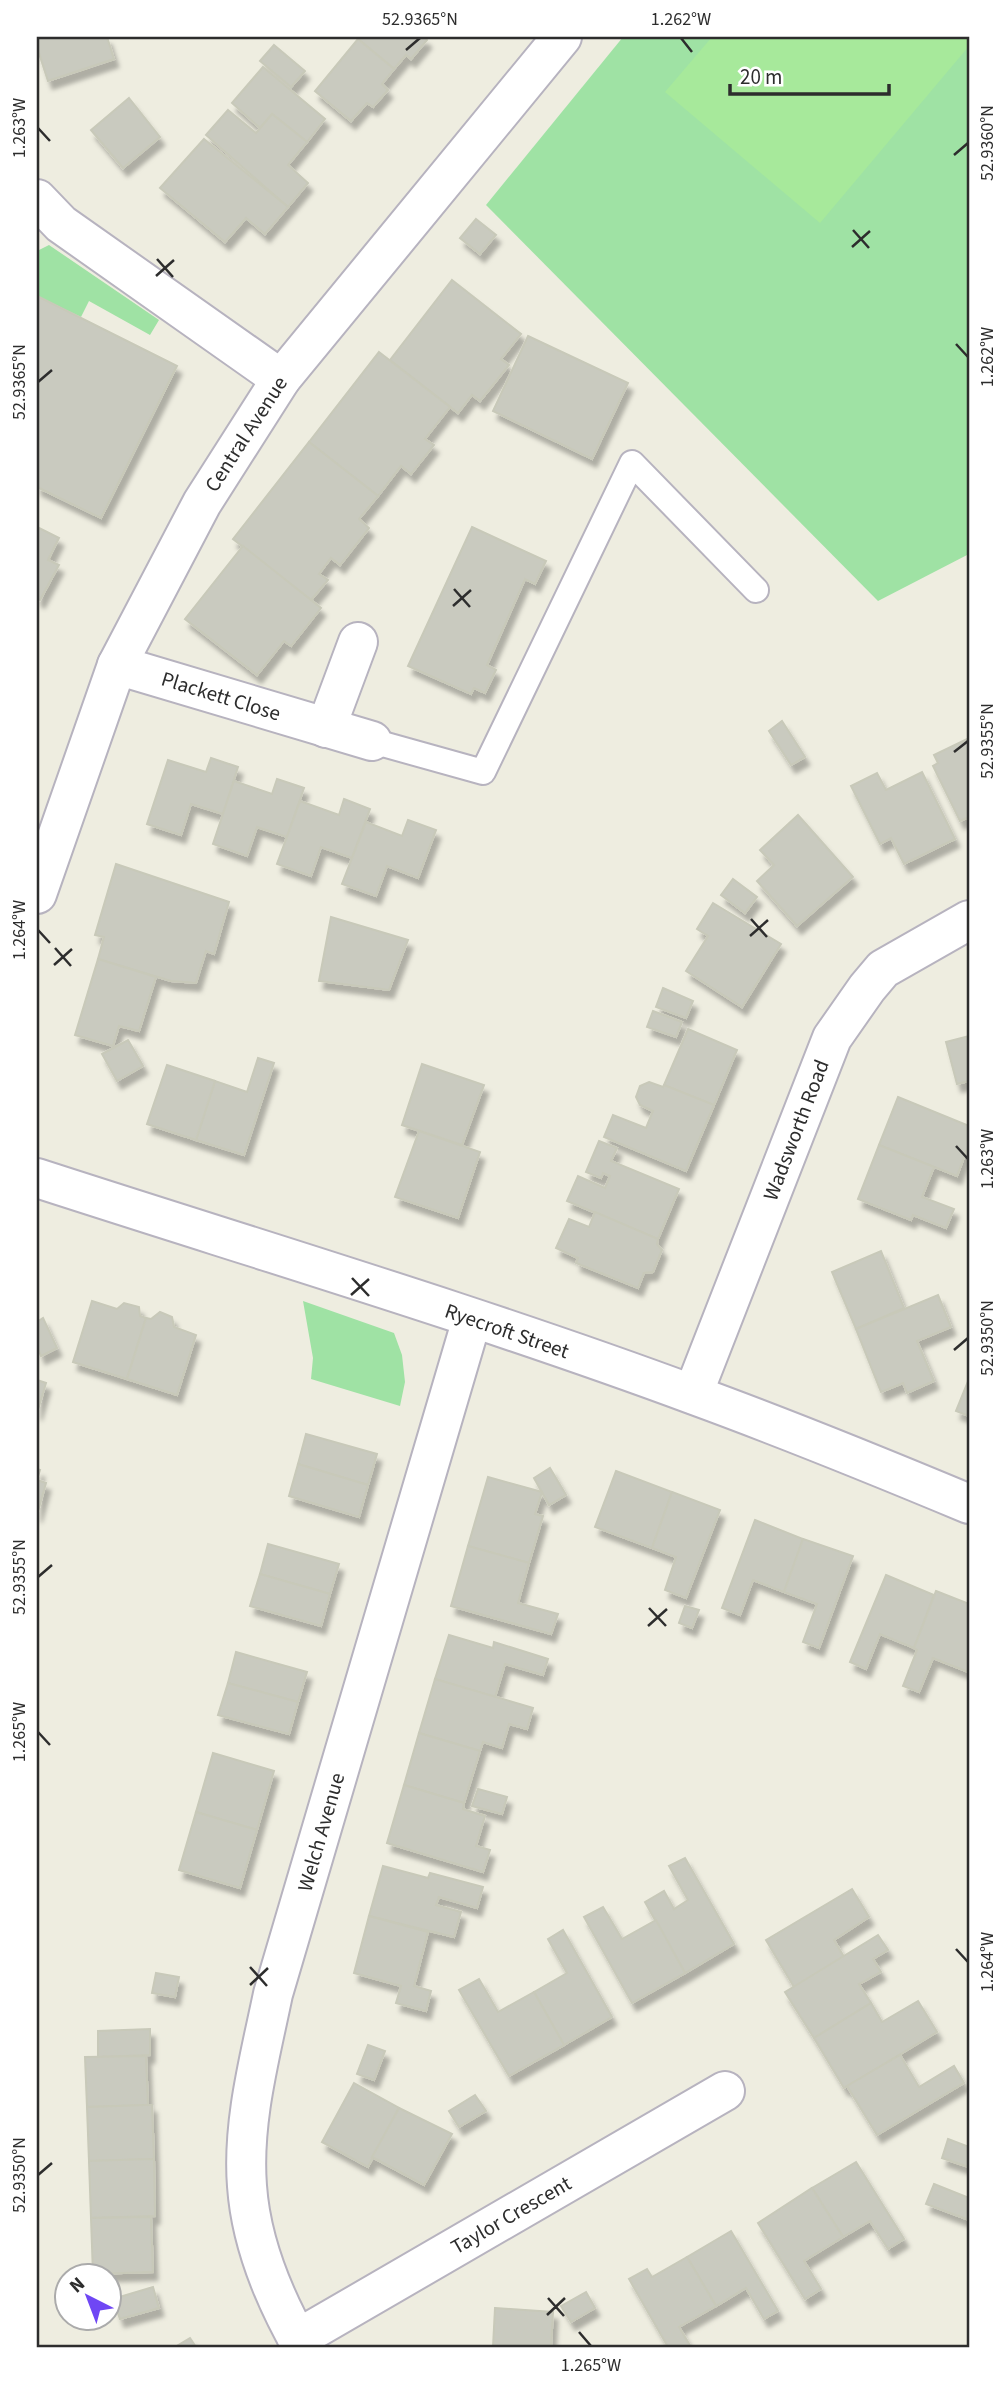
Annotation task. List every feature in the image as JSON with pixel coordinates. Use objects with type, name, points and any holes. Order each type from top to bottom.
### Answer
[{"type":"street","name":"Central Avenue","points":[[37,894],[117,665],[202,503],[281,379],[562,37]]},
{"type":"street","points":[[37,199],[61,223],[281,379]]},
{"type":"street","points":[[326,728],[358,642]]},
{"type":"street","name":"Plackett Close","points":[[117,665],[372,741]]},
{"type":"street","name":"Wadsworth Road","points":[[693,1394],[832,1038],[883,970],[969,920]]},
{"type":"street","name":"Ryecroft Street","points":[[37,1178],[472,1319],[693,1394],[845,1452],[969,1504]]},
{"type":"street","name":"Welch Avenue","points":[[300,2343],[267,2278],[254,2228],[247,2186],[248,2133],[255,2079],[273,1994],[472,1319]]},
{"type":"street","name":"Taylor Crescent","points":[[300,2343],[725,2091]]},
{"type":"lane","points":[[372,741],[483,772],[632,463],[756,590]]},
{"type":"green space","points":[[623,37],[969,37],[969,554],[878,601],[486,205]]},
{"type":"green space","points":[[712,37],[969,37],[969,46],[820,223],[665,92]]},
{"type":"green space","points":[[49,245],[159,320],[150,335],[89,301],[81,317],[37,296],[37,251]]},
{"type":"green space","points":[[303,1301],[394,1333],[402,1355],[405,1382],[400,1406],[311,1379],[313,1358]]},
{"type":"building","points":[[37,37],[107,37],[114,59],[48,81],[37,47]]},
{"type":"building","points":[[424,37],[427,40],[411,59],[406,55],[394,69],[358,39]]},
{"type":"building","points":[[358,39],[394,69],[382,84],[388,90],[373,107],[367,103],[351,121],[315,91]]},
{"type":"building","points":[[274,45],[305,71],[291,87],[260,61]]},
{"type":"building","points":[[263,67],[325,119],[307,142],[272,114],[260,128],[232,103]]},
{"type":"building","points":[[129,98],[160,137],[123,168],[91,130]]},
{"type":"building","points":[[228,110],[256,133],[272,114],[307,142],[288,165],[308,183],[288,207],[206,135]]},
{"type":"building","points":[[204,139],[288,207],[265,234],[246,218],[225,242],[160,188]]},
{"type":"building","points":[[476,219],[496,235],[480,254],[460,238]]},
{"type":"building","points":[[452,280],[521,334],[501,359],[509,365],[480,401],[472,395],[458,413],[390,360]]},
{"type":"building","points":[[37,296],[177,366],[101,518],[37,487]]},
{"type":"building","points":[[528,336],[628,383],[592,459],[493,411]]},
{"type":"building","points":[[379,352],[450,407],[425,439],[434,445],[411,474],[401,466],[378,496],[309,442]]},
{"type":"building","points":[[309,442],[378,496],[359,519],[369,528],[340,565],[331,558],[319,574],[328,580],[311,600],[233,539]]},
{"type":"building","points":[[37,527],[59,538],[48,560],[59,565],[40,600],[37,598]]},
{"type":"building","points":[[472,527],[546,561],[535,584],[525,579],[487,665],[496,670],[485,693],[474,688],[471,694],[408,666]]},
{"type":"building","points":[[243,546],[321,608],[291,646],[284,641],[257,675],[185,619]]},
{"type":"building","points":[[782,721],[805,757],[791,765],[769,731]]},
{"type":"building","points":[[969,738],[969,817],[960,821],[933,766],[938,763],[934,755]]},
{"type":"building","points":[[211,758],[238,767],[223,814],[191,804],[181,835],[147,824],[168,760],[206,772]]},
{"type":"building","points":[[922,772],[955,839],[904,864],[891,838],[880,844],[851,786],[877,773],[886,790]]},
{"type":"building","points":[[277,779],[304,788],[287,837],[257,827],[247,856],[213,844],[234,781],[272,794]]},
{"type":"building","points":[[344,799],[370,809],[352,858],[321,847],[311,876],[277,864],[300,801],[339,815]]},
{"type":"building","points":[[798,815],[853,877],[797,926],[757,881],[774,865],[760,850]]},
{"type":"building","points":[[408,820],[436,830],[418,878],[387,866],[376,896],[342,884],[366,822],[402,836]]},
{"type":"building","points":[[116,864],[229,902],[214,954],[206,951],[196,983],[171,981],[98,959],[104,937],[95,935]]},
{"type":"building","points":[[733,879],[757,897],[745,913],[721,895]]},
{"type":"building","points":[[713,903],[781,944],[742,1007],[686,971],[708,936],[697,929]]},
{"type":"building","points":[[331,917],[408,940],[389,990],[319,981]]},
{"type":"building","points":[[98,959],[156,977],[139,1031],[119,1026],[113,1046],[75,1035]]},
{"type":"building","points":[[663,988],[693,1001],[686,1018],[656,1007]]},
{"type":"building","points":[[653,1011],[682,1022],[676,1037],[647,1027]]},
{"type":"building","points":[[688,1029],[737,1050],[714,1105],[664,1085]]},
{"type":"building","points":[[969,1036],[969,1081],[957,1084],[946,1042]]},
{"type":"building","points":[[128,1040],[143,1066],[117,1081],[102,1054]]},
{"type":"building","points":[[258,1058],[274,1063],[244,1155],[196,1140],[215,1081],[247,1092]]},
{"type":"building","points":[[422,1064],[484,1085],[462,1145],[402,1125]]},
{"type":"building","points":[[167,1065],[215,1081],[196,1140],[147,1124]]},
{"type":"building","points":[[649,1082],[663,1087],[664,1085],[714,1105],[686,1171],[604,1137],[613,1115],[646,1128],[653,1111],[640,1105],[636,1097],[640,1086]]},
{"type":"building","points":[[898,1097],[969,1126],[969,1144],[957,1176],[879,1145]]},
{"type":"building","points":[[419,1131],[480,1152],[458,1218],[395,1197]]},
{"type":"building","points":[[599,1141],[617,1148],[611,1161],[679,1189],[658,1239],[567,1201],[578,1176],[605,1188],[610,1176],[603,1173],[601,1178],[586,1172]]},
{"type":"building","points":[[879,1145],[934,1167],[922,1197],[954,1209],[946,1228],[913,1215],[911,1220],[858,1199]]},
{"type":"building","points":[[595,1212],[658,1239],[657,1244],[662,1250],[653,1272],[644,1273],[638,1288],[576,1263],[578,1258],[556,1248],[569,1219],[589,1227]]},
{"type":"building","points":[[881,1251],[904,1308],[856,1329],[832,1272]]},
{"type":"building","points":[[938,1295],[951,1327],[917,1341],[934,1381],[907,1393],[903,1383],[881,1392],[856,1329]]},
{"type":"building","points":[[92,1301],[117,1309],[124,1303],[139,1307],[140,1316],[146,1318],[127,1379],[73,1362]]},
{"type":"building","points":[[160,1312],[172,1317],[174,1327],[196,1335],[177,1395],[127,1379],[146,1318],[151,1319]]},
{"type":"building","points":[[43,1318],[57,1348],[41,1356],[37,1346],[37,1322]]},
{"type":"building","points":[[969,1379],[969,1416],[956,1411]]},
{"type":"building","points":[[37,1380],[46,1383],[37,1413]]},
{"type":"building","points":[[306,1434],[377,1454],[368,1485],[298,1464]]},
{"type":"building","points":[[298,1464],[368,1485],[359,1517],[289,1496]]},
{"type":"building","points":[[550,1468],[566,1495],[549,1505],[534,1478]]},
{"type":"building","points":[[616,1471],[672,1492],[652,1548],[595,1527]]},
{"type":"building","points":[[488,1477],[542,1492],[535,1514],[543,1516],[529,1563],[468,1546]]},
{"type":"building","points":[[37,1480],[46,1483],[37,1515]]},
{"type":"building","points":[[672,1492],[720,1510],[686,1598],[665,1590],[676,1557],[652,1548]]},
{"type":"building","points":[[755,1520],[803,1539],[784,1592],[753,1580],[740,1615],[722,1608]]},
{"type":"building","points":[[803,1539],[853,1556],[819,1648],[803,1642],[817,1604],[784,1592]]},
{"type":"building","points":[[268,1544],[339,1564],[330,1594],[260,1574]]},
{"type":"building","points":[[468,1546],[529,1563],[518,1603],[558,1614],[551,1634],[451,1606]]},
{"type":"building","points":[[260,1574],[330,1594],[321,1626],[250,1606]]},
{"type":"building","points":[[886,1575],[934,1595],[914,1648],[880,1634],[866,1669],[850,1662]]},
{"type":"building","points":[[936,1591],[969,1604],[969,1668],[968,1672],[933,1658],[919,1692],[903,1686]]},
{"type":"building","points":[[685,1606],[699,1610],[692,1628],[679,1623]]},
{"type":"building","points":[[449,1635],[493,1648],[494,1642],[548,1659],[543,1675],[505,1664],[495,1697],[435,1679]]},
{"type":"building","points":[[236,1652],[307,1672],[298,1702],[228,1683]]},
{"type":"building","points":[[435,1679],[533,1708],[527,1729],[509,1724],[502,1748],[483,1742],[480,1751],[419,1733]]},
{"type":"building","points":[[228,1683],[298,1702],[289,1734],[218,1715]]},
{"type":"building","points":[[419,1733],[480,1751],[464,1803],[404,1785]]},
{"type":"building","points":[[213,1753],[274,1771],[257,1830],[196,1812]]},
{"type":"building","points":[[404,1785],[464,1803],[463,1809],[485,1816],[476,1846],[490,1850],[483,1872],[387,1843]]},
{"type":"building","points":[[478,1789],[507,1797],[502,1814],[472,1806]]},
{"type":"building","points":[[196,1812],[257,1830],[240,1888],[179,1870]]},
{"type":"building","points":[[685,1858],[734,1944],[685,1973],[645,1902],[664,1891],[674,1909],[688,1900],[669,1866]]},
{"type":"building","points":[[383,1866],[428,1878],[430,1873],[483,1887],[477,1908],[439,1897],[436,1905],[461,1912],[454,1937],[369,1916]]},
{"type":"building","points":[[852,1889],[869,1917],[834,1940],[844,1957],[794,1987],[766,1940]]},
{"type":"building","points":[[603,1907],[622,1939],[656,1920],[685,1973],[632,2003],[584,1917]]},
{"type":"building","points":[[369,1916],[428,1932],[414,1986],[431,1991],[426,2011],[396,2003],[401,1986],[354,1973]]},
{"type":"building","points":[[563,1930],[612,2017],[564,2045],[534,1992],[567,1973],[548,1939]]},
{"type":"building","points":[[878,1935],[888,1950],[873,1959],[881,1972],[859,1984],[871,2003],[814,2038],[785,1992]]},
{"type":"building","points":[[156,1973],[179,1977],[175,1997],[152,1993]]},
{"type":"building","points":[[479,1979],[498,2012],[534,1992],[564,2045],[509,2076],[459,1990]]},
{"type":"building","points":[[918,2001],[937,2032],[844,2088],[814,2038],[871,2003],[882,2022]]},
{"type":"building","points":[[150,2029],[150,2055],[98,2057],[98,2031]]},
{"type":"building","points":[[368,2045],[385,2051],[374,2080],[357,2074]]},
{"type":"building","points":[[900,2055],[919,2087],[954,2066],[964,2083],[877,2135],[847,2086]]},
{"type":"building","points":[[146,2056],[148,2105],[87,2107],[85,2057]]},
{"type":"building","points":[[354,2083],[399,2108],[368,2167],[322,2142]]},
{"type":"building","points":[[475,2095],[486,2111],[459,2127],[449,2111]]},
{"type":"building","points":[[152,2105],[154,2159],[89,2161],[87,2107]]},
{"type":"building","points":[[399,2108],[452,2134],[424,2185],[372,2157]]},
{"type":"building","points":[[948,2139],[969,2147],[969,2167],[942,2158]]},
{"type":"building","points":[[154,2159],[155,2216],[91,2218],[89,2161]]},
{"type":"building","points":[[856,2162],[904,2239],[888,2249],[870,2221],[843,2237],[812,2188]]},
{"type":"building","points":[[934,2184],[969,2198],[969,2220],[926,2204]]},
{"type":"building","points":[[812,2188],[843,2237],[804,2261],[821,2289],[805,2299],[758,2223]]},
{"type":"building","points":[[151,2217],[153,2272],[122,2273],[122,2262],[93,2262],[91,2218]]},
{"type":"building","points":[[731,2231],[778,2311],[764,2319],[746,2288],[716,2306],[687,2257]]},
{"type":"building","points":[[687,2257],[716,2306],[679,2327],[691,2347],[668,2347],[629,2279],[647,2269],[652,2277]]},
{"type":"building","points":[[153,2287],[159,2308],[122,2318],[122,2296]]},
{"type":"building","points":[[586,2292],[595,2308],[571,2322],[561,2306]]},
{"type":"building","points":[[495,2308],[553,2312],[551,2347],[493,2347]]},
{"type":"building","points":[[190,2338],[196,2347],[175,2347]]}]
